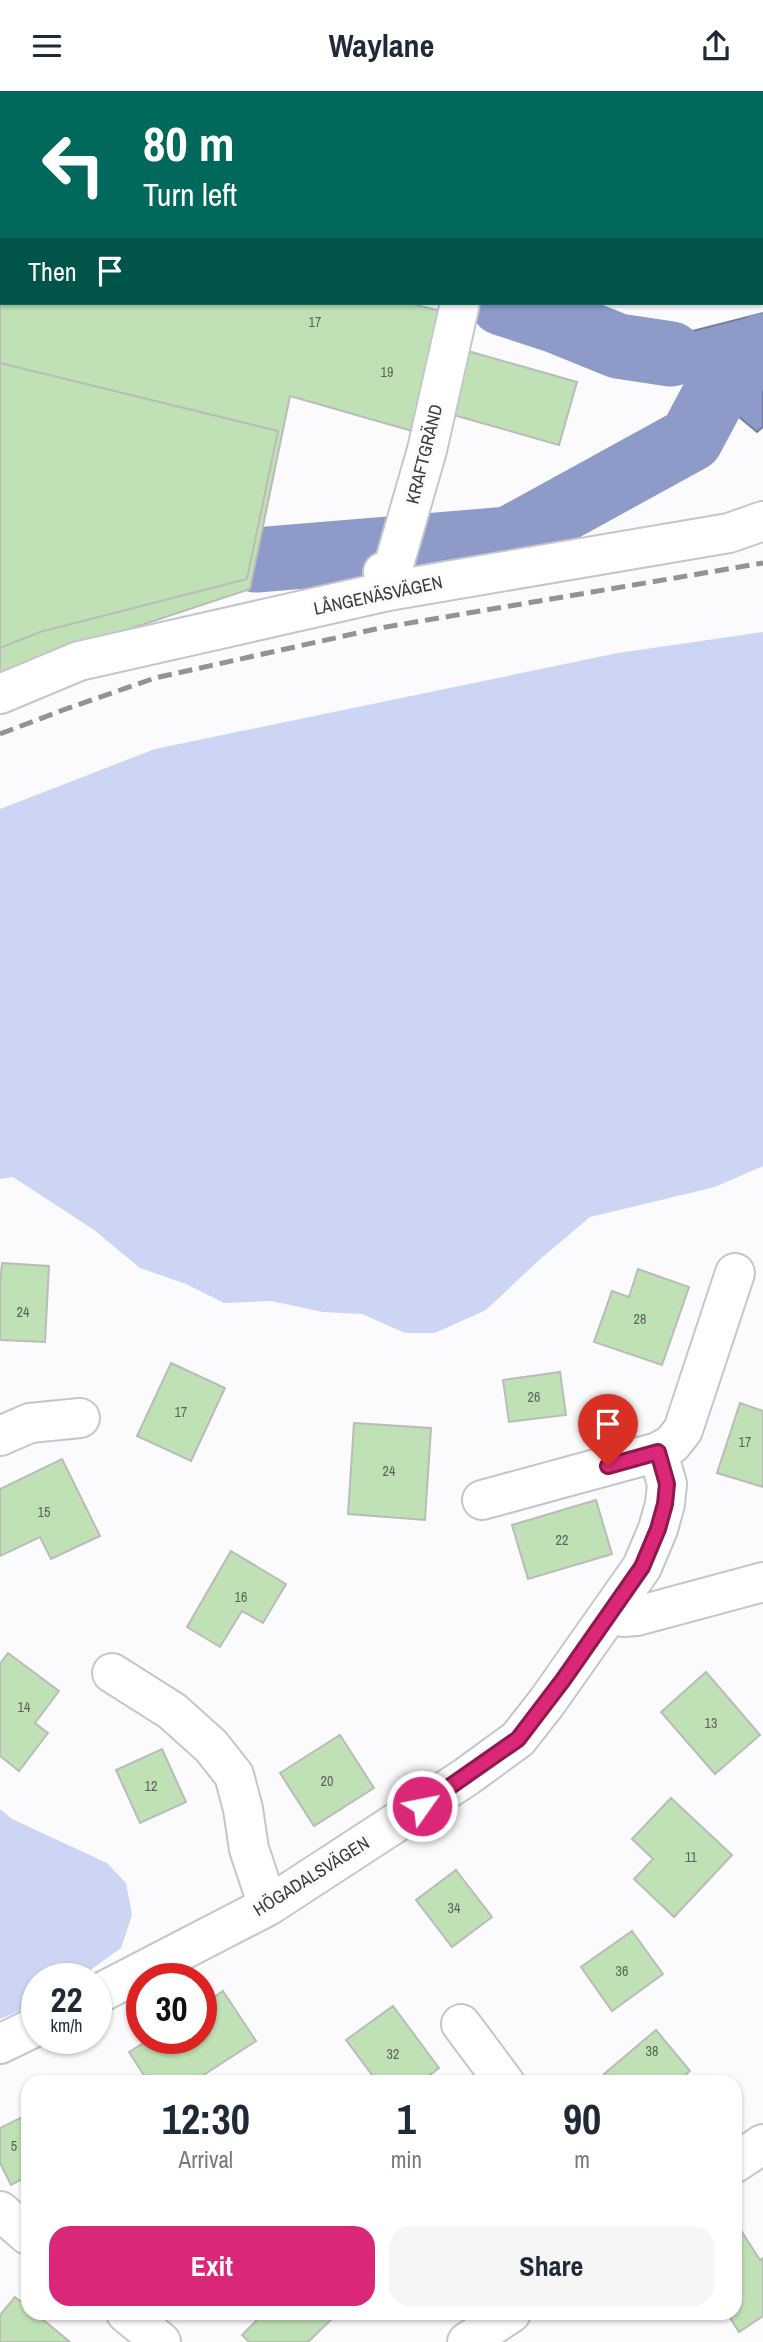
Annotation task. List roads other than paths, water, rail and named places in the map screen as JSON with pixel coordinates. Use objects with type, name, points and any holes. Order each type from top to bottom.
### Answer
[{"type":"street","name":"KRAFTGRÄND","points":[[392,566],[427,450],[459,305]]},
{"type":"street","name":"LÅNGENÄSVÄGEN","points":[[0,694],[79,661],[392,566],[729,533],[763,521]]},
{"type":"street","points":[[482,1500],[658,1452],[672,1444],[683,1430],[735,1273]]},
{"type":"street","points":[[0,1436],[30,1423],[80,1418]]},
{"type":"street","name":"HÖGADALSVÄGEN","points":[[112,1987],[268,1906],[466,1777],[518,1739],[642,1567],[665,1504],[667,1484],[658,1452]]},
{"type":"street","points":[[611,1612],[623,1617],[637,1616],[763,1582]]},
{"type":"street","points":[[112,1673],[172,1711],[211,1746],[234,1775],[249,1849],[268,1906]]},
{"type":"street","points":[[461,2024],[499,2075]]},
{"type":"street","points":[[0,2044],[21,2033]]},
{"type":"street","points":[[742,2158],[763,2144]]},
{"type":"street","points":[[134,2320],[161,2342]]},
{"type":"street","points":[[467,2342],[500,2320]]},
{"type":"waterway","points":[[508,305],[618,346],[671,354]]},
{"type":"waterway","points":[[256,560],[509,539],[691,439],[714,396],[750,355],[763,346]]},
{"type":"railway","points":[[0,734],[155,678],[380,628],[763,563]]}]
